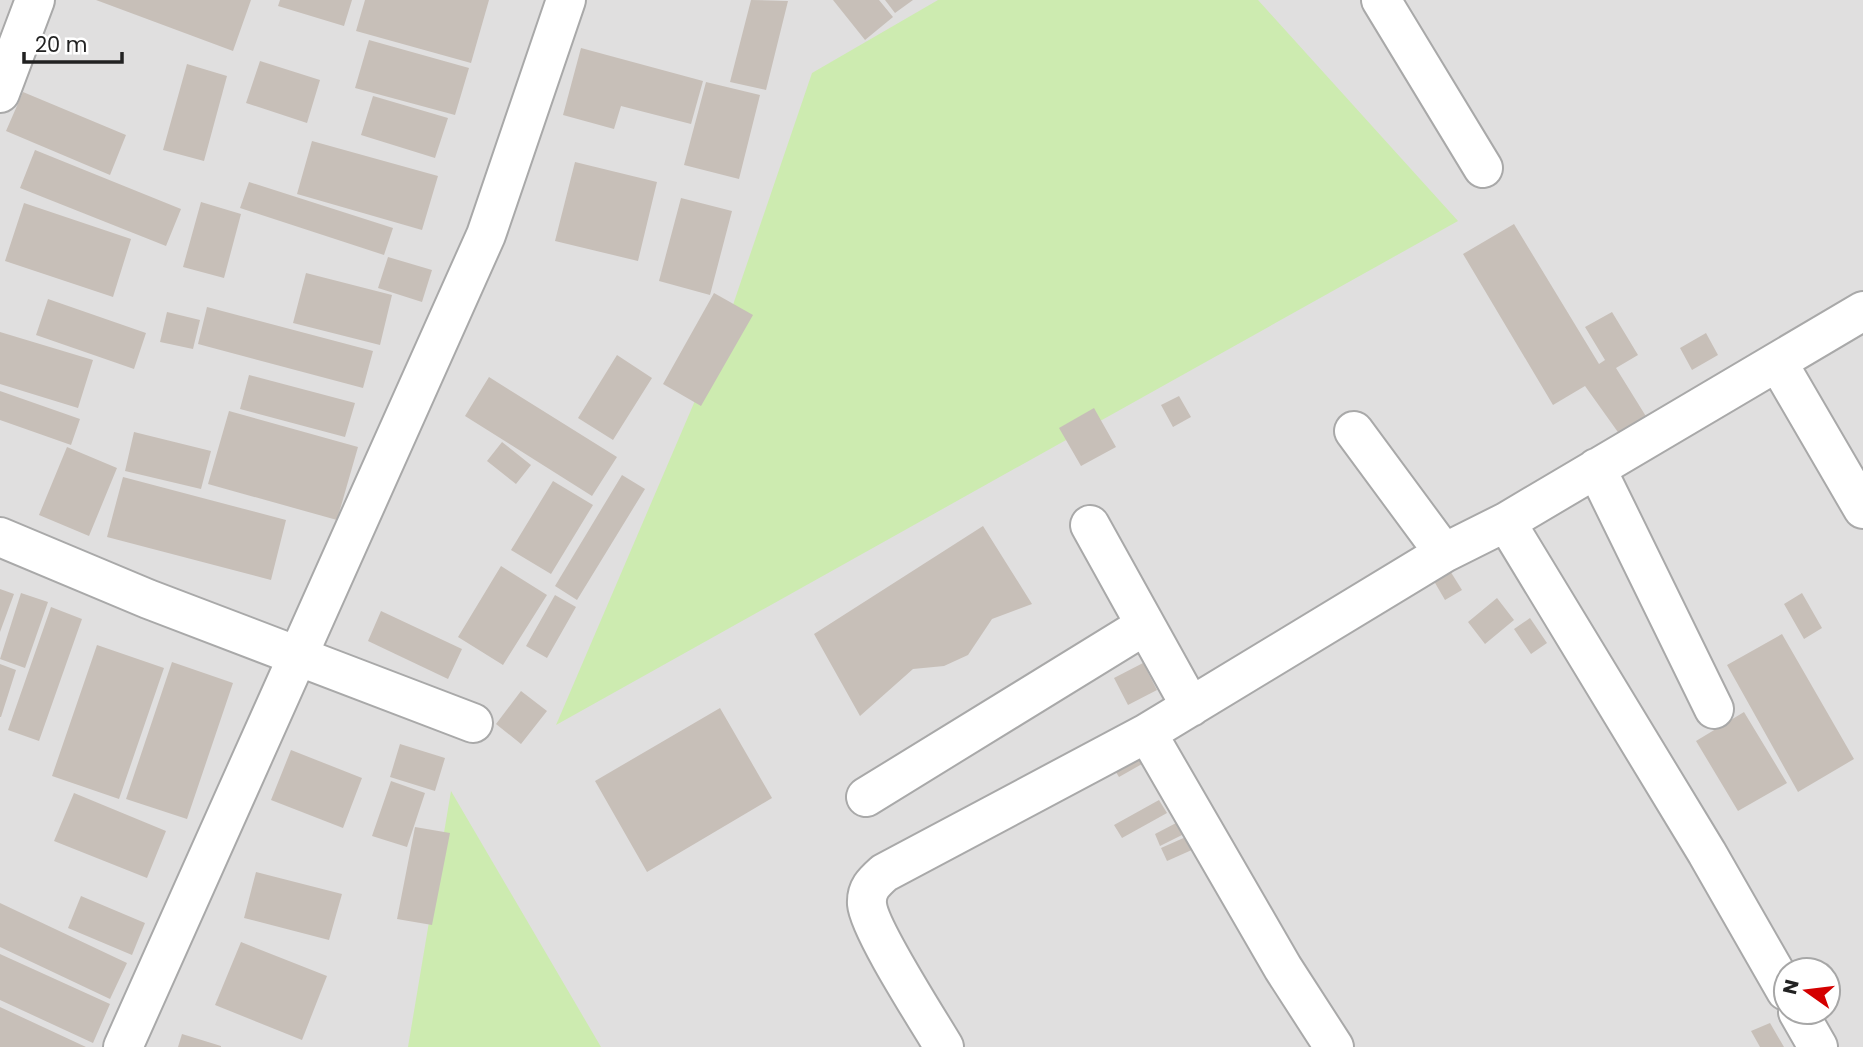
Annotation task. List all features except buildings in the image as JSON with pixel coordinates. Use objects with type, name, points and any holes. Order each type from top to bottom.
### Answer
[{"type":"street","points":[[123,1047],[486,235],[566,0]]},
{"type":"street","points":[[1381,0],[1483,168]]},
{"type":"street","points":[[0,93],[21,12]]},
{"type":"street","points":[[944,1047],[877,931],[867,905],[870,886],[884,873],[1191,708],[1444,553],[1506,522],[1863,311]]},
{"type":"street","points":[[1777,363],[1863,509]]},
{"type":"street","points":[[1354,431],[1444,553]]},
{"type":"street","points":[[1596,468],[1714,709]]},
{"type":"street","points":[[1506,522],[1707,853],[1772,967]]},
{"type":"street","points":[[1090,525],[1191,708]]},
{"type":"street","points":[[0,537],[148,599],[299,654],[472,723]]},
{"type":"street","points":[[866,797],[1144,626]]},
{"type":"street","points":[[1147,733],[1283,968],[1334,1047]]},
{"type":"street","points":[[1806,1026],[1818,1047]]},
{"type":"shaded area","points":[[0,0],[1863,0],[1863,1047],[0,1047]]},
{"type":"green space","points":[[938,0],[1258,0],[1458,221],[556,725],[721,340],[812,73]]},
{"type":"green space","points":[[451,791],[601,1047],[408,1047]]}]
